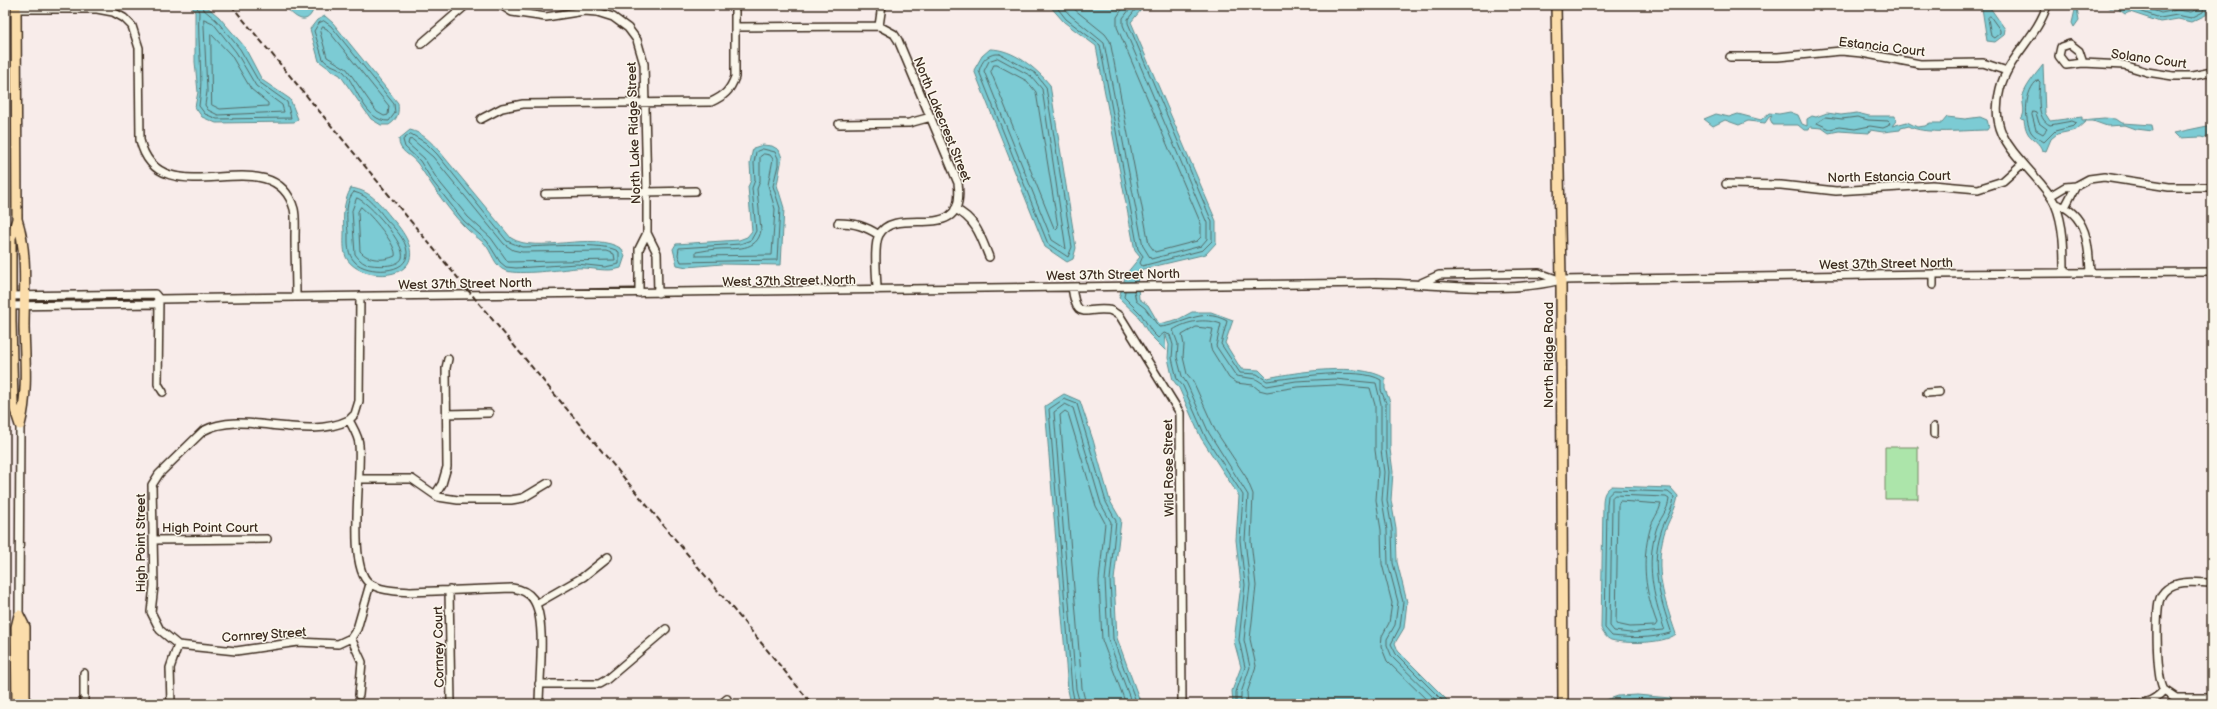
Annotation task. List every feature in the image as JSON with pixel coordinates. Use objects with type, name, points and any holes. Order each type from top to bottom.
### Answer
[{"type":"main road","name":"North Ridge Road","points":[[1556,5],[1561,280],[1563,704]]},
{"type":"main road","points":[[16,7],[17,219],[11,238],[8,306],[12,404],[20,425]]},
{"type":"main road","points":[[17,219],[23,237],[24,295],[25,405],[20,425]]},
{"type":"main road","points":[[17,704],[16,627],[19,615]]},
{"type":"main road","points":[[19,615],[25,627],[25,704]]},
{"type":"street","points":[[421,44],[466,5]]},
{"type":"street","name":"North Lake Ridge Street","points":[[500,5],[512,12],[546,17],[584,11],[613,17],[628,28],[637,40],[642,52],[644,64],[647,233],[657,253],[658,293]]},
{"type":"street","points":[[481,119],[502,108],[523,104],[711,102],[724,96],[731,87],[736,68],[734,5]]},
{"type":"street","points":[[735,27],[879,26],[882,5]]},
{"type":"street","points":[[2048,5],[2040,24],[2007,71],[2000,89],[1998,118],[2003,138],[2022,164],[2056,204],[2063,242],[2064,273]]},
{"type":"street","points":[[16,7],[80,7],[97,9],[114,12],[124,18],[132,26],[139,48],[140,140],[143,152],[156,168],[170,175],[184,178],[252,176],[270,180],[287,196],[294,214],[296,297]]},
{"type":"street","name":"North Lakecrest Street","points":[[879,26],[894,34],[898,40],[931,117],[958,183],[960,193],[955,209]]},
{"type":"street","name":"Estancia Court","points":[[1730,57],[1772,57],[1841,51],[1862,53],[1920,64],[1983,63],[2007,71]]},
{"type":"street","name":"Solano Court","points":[[2083,63],[2124,65],[2148,72],[2173,76],[2192,76],[2212,72]]},
{"type":"street","points":[[839,124],[909,124],[931,117]]},
{"type":"street","name":"North Estancia Court","points":[[1726,184],[1781,185],[1836,191],[1932,184],[1978,188],[2003,182],[2022,164]]},
{"type":"street","points":[[2050,196],[2065,187],[2076,186],[2089,179],[2104,177],[2169,187],[2212,187]]},
{"type":"street","points":[[2065,207],[2076,186]]},
{"type":"street","points":[[545,194],[694,191]]},
{"type":"street","points":[[2056,204],[2065,207],[2075,215],[2084,229],[2089,247],[2090,273]]},
{"type":"street","points":[[877,290],[877,244],[879,235],[888,226],[895,222],[942,220],[955,209],[966,214],[976,225],[989,258]]},
{"type":"street","points":[[838,223],[855,223],[864,225],[879,235]]},
{"type":"street","name":"North Lake Ridge Street","points":[[639,293],[639,249],[647,233]]},
{"type":"street","name":"West 37th Street North","points":[[159,299],[1420,283],[1439,287],[1540,285],[1561,280],[1933,274],[2212,272]]},
{"type":"street","name":"West 37th Street North","points":[[1420,283],[1439,275],[1459,274],[1539,273],[1561,280]]},
{"type":"street","points":[[1933,274],[1933,286]]},
{"type":"street","name":"Wild Rose Street","points":[[1072,287],[1074,302],[1078,308],[1086,312],[1109,310],[1120,316],[1180,413],[1182,704]]},
{"type":"street","name":"West 37th Street North","points":[[8,296],[155,294],[159,299]]},
{"type":"street","points":[[360,296],[359,401],[358,408],[349,420],[360,445],[358,551],[361,568],[370,584],[394,591],[405,592],[512,588],[526,593],[533,598],[541,624],[539,704]]},
{"type":"street","points":[[159,299],[158,384],[163,392]]},
{"type":"street","name":"West 37th Street North","points":[[8,306],[155,304],[159,299]]},
{"type":"street","points":[[435,495],[442,484],[447,468],[446,368],[448,359]]},
{"type":"street","points":[[1927,393],[1939,392]]},
{"type":"street","points":[[446,414],[489,413]]},
{"type":"street","name":"High Point Street","points":[[178,645],[160,630],[151,612],[154,586],[152,485],[159,474],[203,431],[218,426],[245,424],[308,429],[341,424],[349,420]]},
{"type":"street","points":[[19,615],[20,425]]},
{"type":"street","points":[[359,479],[412,479],[435,495],[447,500],[511,500],[535,492],[548,483]]},
{"type":"street","name":"High Point Court","points":[[153,540],[267,539]]},
{"type":"street","points":[[536,604],[583,577],[608,557]]},
{"type":"street","points":[[2212,583],[2180,583],[2164,591],[2160,597],[2158,611],[2158,675],[2164,690],[2173,697],[2180,699],[2212,698]]},
{"type":"street","points":[[359,695],[362,662],[351,638],[357,629],[370,584]]},
{"type":"street","name":"Cornrey Court","points":[[449,590],[451,704]]},
{"type":"street","points":[[539,684],[599,684],[606,680],[666,629]]},
{"type":"street","name":"Cornrey Street","points":[[178,645],[236,651],[298,642],[338,644],[351,638]]},
{"type":"street","points":[[171,704],[170,668],[178,645]]},
{"type":"street","points":[[84,673],[84,704]]},
{"type":"street","points":[[2115,704],[2149,702],[2154,700],[2164,690]]},
{"type":"street","points":[[721,704],[727,699]]},
{"type":"green space","points":[[1885,447],[1918,447],[1918,499],[1885,499]]},
{"type":"water","points":[[191,5],[205,5],[219,17],[244,46],[262,80],[290,99],[298,119],[294,122],[216,123],[202,117],[195,107],[198,92],[195,62],[195,12]]},
{"type":"water","points":[[284,5],[315,5],[309,17],[301,19],[292,14]]},
{"type":"water","points":[[1049,5],[1145,5],[1131,22],[1216,221],[1216,243],[1206,254],[1139,270],[1137,275],[1139,299],[1148,305],[1159,324],[1179,319],[1192,312],[1211,312],[1233,320],[1225,343],[1241,369],[1259,370],[1267,378],[1310,371],[1344,369],[1373,373],[1385,378],[1385,389],[1390,402],[1390,449],[1393,472],[1391,500],[1396,529],[1397,562],[1407,602],[1404,628],[1395,643],[1398,651],[1451,704],[1233,704],[1232,691],[1241,667],[1234,641],[1241,585],[1236,540],[1239,496],[1201,438],[1179,388],[1173,380],[1168,358],[1169,345],[1166,336],[1164,335],[1166,351],[1149,334],[1138,316],[1119,298],[1126,274],[1140,257],[1135,251],[1096,46],[1064,22]]},
{"type":"water","points":[[1977,5],[1990,5],[1991,9],[2005,29],[2004,35],[1995,42],[1987,41],[1982,8]]},
{"type":"water","points":[[2075,5],[2076,7],[2083,5],[2077,9],[2079,20],[2074,27],[2072,23],[2075,10],[2072,6]]},
{"type":"water","points":[[2106,5],[2207,5],[2206,15],[2191,22],[2178,19],[2160,22],[2130,12],[2125,14],[2117,8],[2110,8]]},
{"type":"water","points":[[325,16],[333,23],[398,103],[397,116],[389,125],[381,125],[371,119],[340,75],[319,61],[310,29],[317,20]]},
{"type":"water","points":[[990,49],[1007,52],[1015,56],[1031,66],[1050,85],[1076,248],[1073,259],[1067,262],[1045,247],[974,70],[982,56]]},
{"type":"water","points":[[2043,65],[2045,113],[2050,121],[2082,117],[2082,120],[2104,118],[2116,119],[2122,123],[2152,125],[2153,131],[2136,129],[2125,125],[2107,126],[2093,121],[2086,121],[2076,130],[2057,134],[2051,139],[2046,151],[2042,150],[2037,142],[2029,135],[2025,127],[2024,120],[2021,119],[2024,113],[2023,95],[2029,83]]},
{"type":"water","points":[[1790,112],[1798,115],[1802,124],[1807,126],[1807,119],[1812,116],[1816,117],[1827,113],[1841,115],[1857,113],[1869,116],[1895,116],[1896,121],[1892,126],[1907,122],[1917,127],[1925,126],[1930,123],[1942,123],[1947,117],[1965,119],[1980,117],[1987,120],[1989,127],[1987,130],[1935,131],[1915,129],[1909,126],[1901,128],[1900,130],[1883,132],[1870,130],[1869,133],[1839,131],[1829,133],[1822,128],[1810,127],[1809,130],[1804,130],[1798,125],[1773,125],[1770,119],[1772,116],[1769,117],[1765,123],[1748,121],[1739,125],[1725,120],[1713,126],[1704,119],[1716,114],[1729,117],[1738,114],[1761,120],[1769,113],[1779,114]]},
{"type":"water","points":[[2212,125],[2212,135],[2205,138],[2179,138],[2174,133]]},
{"type":"water","points":[[410,130],[423,136],[437,148],[511,238],[522,243],[535,244],[596,242],[610,244],[622,249],[625,256],[621,268],[604,270],[576,268],[540,272],[512,272],[502,269],[496,262],[487,246],[468,230],[457,218],[439,196],[418,164],[401,147],[399,139]]},
{"type":"water","points":[[763,145],[772,146],[779,150],[782,158],[777,185],[784,208],[781,265],[722,264],[687,267],[677,265],[673,249],[676,244],[739,240],[747,237],[752,231],[748,187],[751,180],[750,163],[753,148]]},
{"type":"water","points":[[351,188],[365,192],[371,196],[381,205],[395,222],[408,242],[410,257],[405,267],[394,273],[381,275],[354,267],[346,257],[344,248],[344,215],[346,199]]},
{"type":"water","points":[[1064,394],[1080,401],[1093,440],[1110,501],[1121,520],[1114,580],[1117,638],[1141,704],[1071,704],[1068,690],[1045,406]]},
{"type":"water","points":[[1612,486],[1671,488],[1678,496],[1676,506],[1664,534],[1660,560],[1660,572],[1664,596],[1676,634],[1663,640],[1635,642],[1611,640],[1601,628],[1603,502],[1606,492]]},
{"type":"water","points":[[1637,695],[1670,698],[1676,704],[1604,704],[1606,700],[1618,696]]},
{"type":"water","points":[[298,701],[302,704],[238,704]]},
{"type":"railway","points":[[231,5],[812,704]]}]
